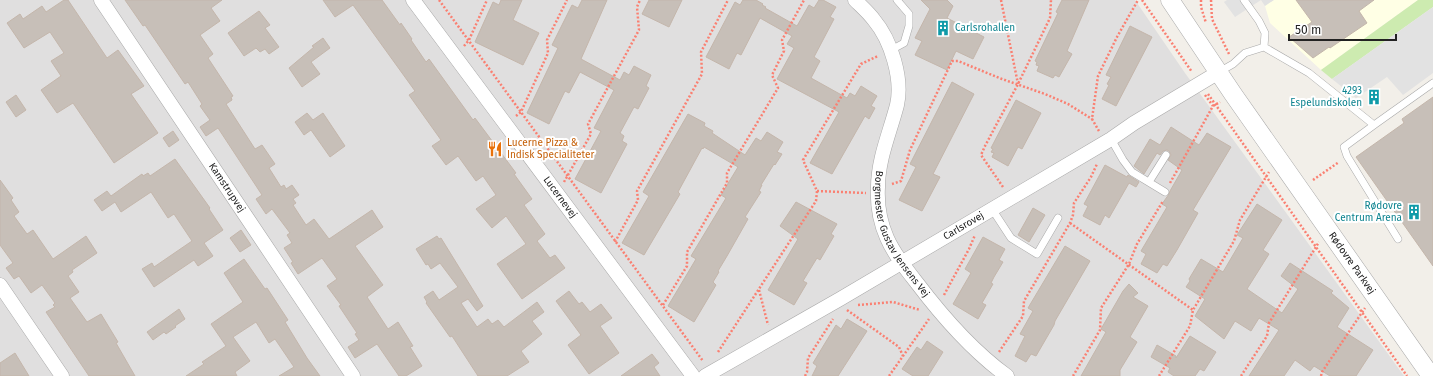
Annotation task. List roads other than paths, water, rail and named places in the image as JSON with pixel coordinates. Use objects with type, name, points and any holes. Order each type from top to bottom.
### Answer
[{"type":"street","name":"Kamstrupvej","points":[[101,0],[353,376]]},
{"type":"street","name":"Lucernevej","points":[[413,0],[693,376]]},
{"type":"street","name":"Borgmester Gustav Jensens Vej","points":[[855,0],[874,20],[885,35],[891,50],[898,77],[897,103],[882,157],[878,190],[880,216],[887,238],[901,263],[934,311],[991,365],[1007,376]]},
{"type":"street","name":"Rødovre Parkvej","points":[[1170,0],[1233,94],[1431,376]]},
{"type":"street","name":"Carlsrovej","points":[[711,373],[771,339],[841,303],[901,263],[1219,72]]},
{"type":"street","points":[[0,285],[62,376]]},
{"type":"lane","points":[[891,50],[904,43],[909,26],[909,14],[897,0]]},
{"type":"lane","points":[[1244,0],[1259,21],[1265,33],[1264,47]]},
{"type":"lane","points":[[1219,72],[1232,64],[1245,53],[1264,47],[1309,72],[1374,125]]},
{"type":"lane","points":[[1398,239],[1347,156],[1344,147],[1433,83]]},
{"type":"lane","points":[[1103,143],[1123,160],[1132,172],[1165,192]]},
{"type":"lane","points":[[1149,182],[1166,155]]},
{"type":"lane","points":[[992,209],[1011,238],[1037,254],[1058,218]]},
{"type":"place","name":"Carlsrohallen","points":[[943,28]]},
{"type":"place","name":"4293 Espelundskolen","points":[[1374,97]]},
{"type":"place","name":"Lucerne Pizza & Indisk Specialiteter","points":[[495,149]]},
{"type":"place","name":"Rødovre Centrum Arena","points":[[1414,212]]}]
